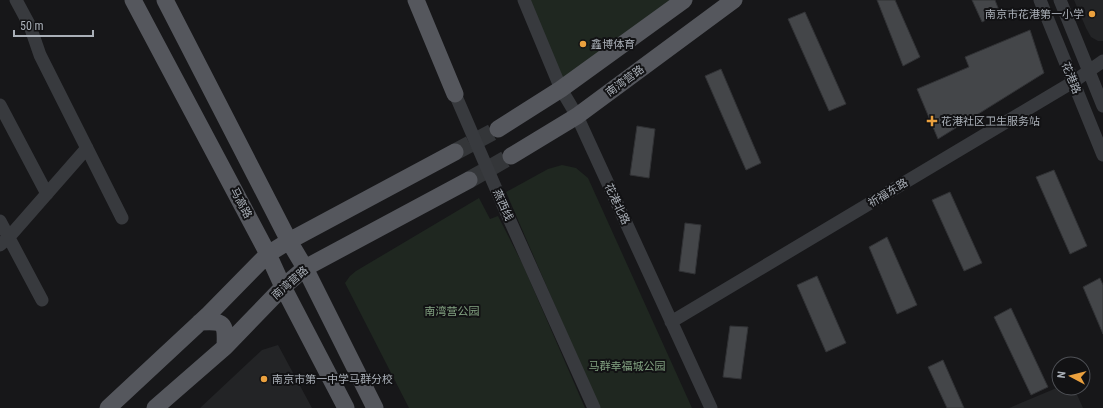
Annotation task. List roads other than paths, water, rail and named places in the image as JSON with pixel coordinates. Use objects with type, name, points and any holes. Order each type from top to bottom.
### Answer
[{"type":"main road","name":"马高路","points":[[133,0],[268,254],[283,287],[346,408]]},
{"type":"main road","points":[[165,0],[289,242],[305,268],[374,408]]},
{"type":"main road","name":"燕西线","points":[[416,0],[455,94]]},
{"type":"main road","points":[[498,129],[562,89],[684,0]]},
{"type":"main road","name":"南湾营路","points":[[511,156],[577,116],[734,0]]},
{"type":"main road","points":[[108,408],[200,322],[268,254],[455,152]]},
{"type":"main road","name":"南湾营路","points":[[156,408],[225,347],[283,287],[305,268],[469,180]]},
{"type":"main road","points":[[200,322],[216,322],[222,324],[225,328],[226,335],[225,347]]},
{"type":"street","points":[[16,0],[30,26],[40,55],[122,218]]},
{"type":"street","name":"花港北路","points":[[524,0],[562,89],[577,116],[711,408]]},
{"type":"street","name":"花港路","points":[[1040,0],[1103,155]]},
{"type":"street","name":"花港路","points":[[1060,0],[1103,106]]},
{"type":"street","name":"祈福东路","points":[[672,322],[1073,82],[1103,61]]},
{"type":"street","name":"燕西线","points":[[455,94],[594,408]]},
{"type":"street","points":[[0,105],[47,194]]},
{"type":"street","points":[[4,241],[87,148]]},
{"type":"street","points":[[0,221],[4,241],[42,300]]},
{"type":"tunnel","points":[[455,152],[498,129]]},
{"type":"tunnel","points":[[469,180],[511,156]]},
{"type":"place","name":"南京市花港第一小学","points":[[1092,14]]},
{"type":"place","name":"鑫博体育","points":[[583,44]]},
{"type":"place","name":"花港社区卫生服务站","points":[[932,121]]},
{"type":"place","name":"南京市第一中学马群分校","points":[[264,379]]},
{"type":"park label","name":"南湾营公园","points":[[452,311]]},
{"type":"park label","name":"马群幸福城公园","points":[[627,366]]}]
